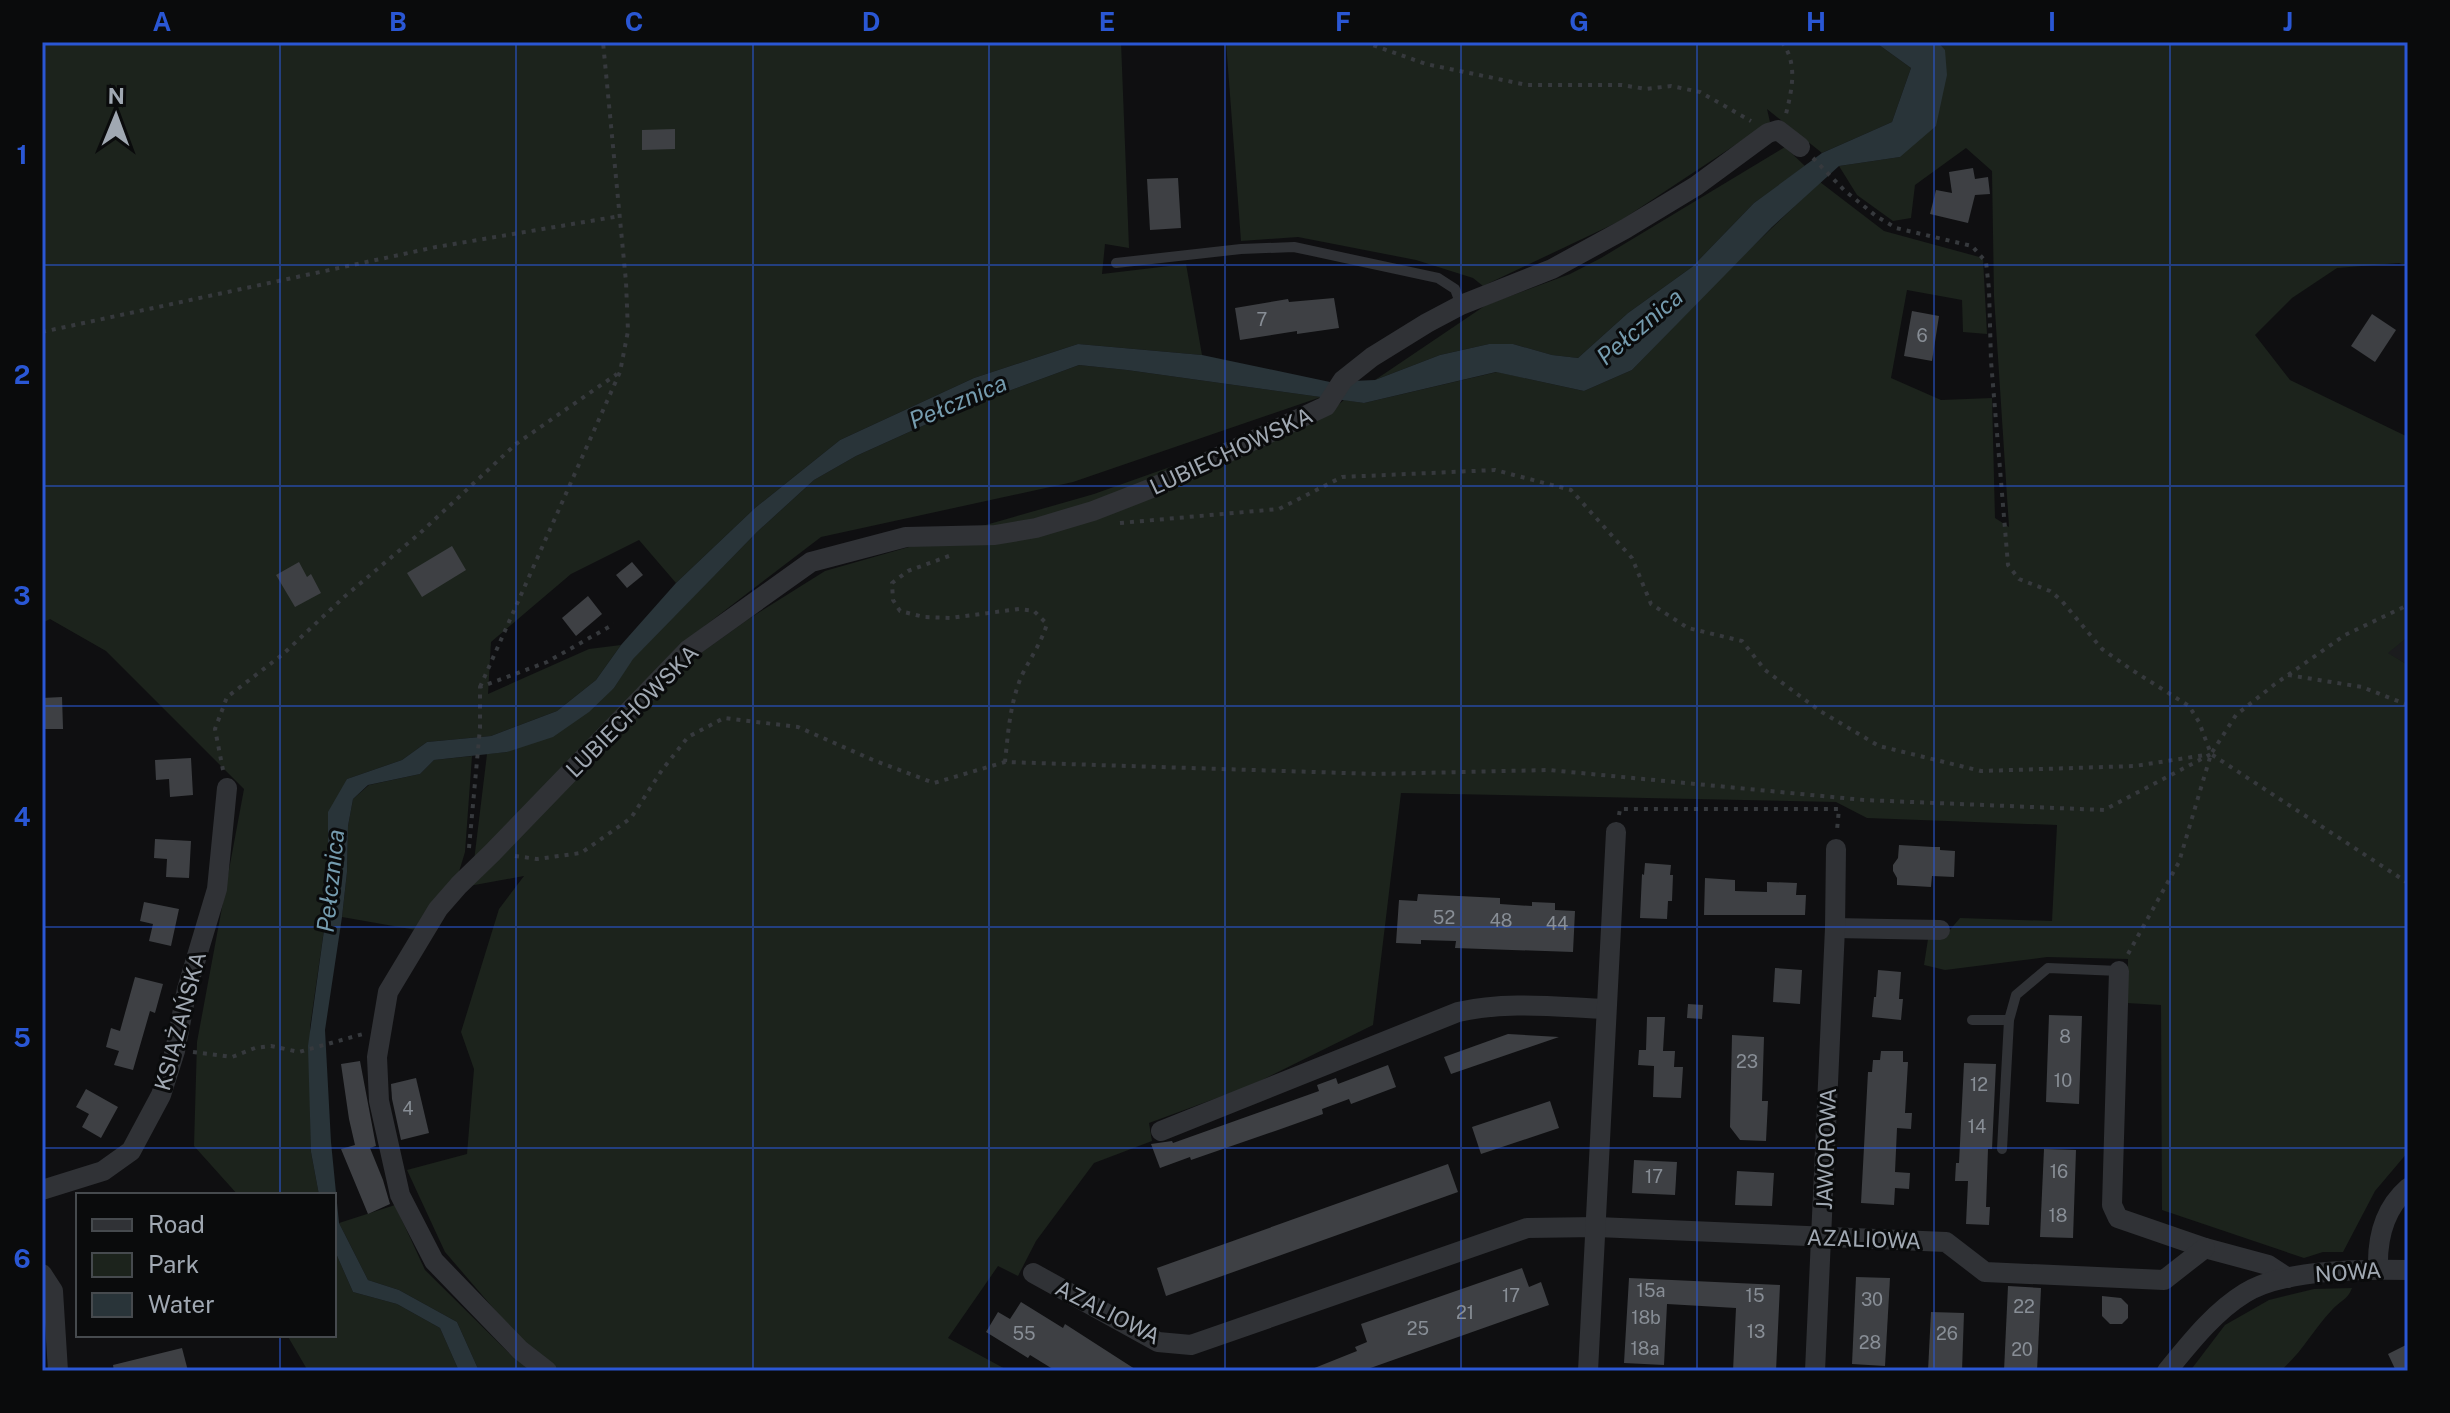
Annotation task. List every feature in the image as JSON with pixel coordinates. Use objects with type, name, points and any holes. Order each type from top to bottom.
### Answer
[{"type":"street","points":[[1773,132],[1800,147]]},
{"type":"street","name":"LUBIECHOWSKA","points":[[547,1371],[520,1350],[434,1261],[400,1195],[379,1101],[377,1057],[388,992],[438,909],[459,885],[688,650],[811,562],[906,537],[995,535],[1036,528],[1093,511],[1152,488],[1326,406],[1335,397],[1343,380],[1383,350],[1461,305],[1552,269],[1625,229],[1696,186],[1773,132]]},
{"type":"street","name":"KSIĄŻAŃSKA","points":[[42,1190],[103,1171],[131,1151],[161,1095],[175,1051],[187,989],[217,889],[227,788]]},
{"type":"street","points":[[1588,1371],[1616,832]]},
{"type":"street","name":"JAWOROWA","points":[[1815,1371],[1823,1238],[1836,849]]},
{"type":"street","points":[[1835,928],[1940,930]]},
{"type":"street","points":[[2119,971],[2112,1205],[2118,1218],[2205,1248],[2268,1265],[2288,1278]]},
{"type":"street","points":[[1161,1131],[1458,1012],[1484,1006],[1518,1005],[1606,1009]]},
{"type":"street","points":[[2378,1269],[2381,1230],[2391,1207],[2408,1188]]},
{"type":"street","name":"AZALIOWA","points":[[1033,1273],[1158,1342],[1191,1345],[1527,1228],[1597,1227],[1946,1242],[1985,1272],[2164,1280],[2205,1248]]},
{"type":"street","name":"NOWA","points":[[2167,1371],[2201,1329],[2246,1292],[2288,1278],[2378,1269],[2408,1270]]},
{"type":"street","points":[[42,1274],[53,1291],[58,1371]]},
{"type":"lane","points":[[1116,263],[1241,249],[1294,247],[1438,278],[1455,289],[1461,305]]},
{"type":"lane","points":[[2002,1149],[2009,1020],[2016,995],[2048,968],[2119,971]]},
{"type":"lane","points":[[1972,1020],[2009,1020]]},
{"type":"path","points":[[459,885],[469,858],[480,728],[480,687],[620,372],[628,331],[603,42]]},
{"type":"path","points":[[1364,42],[1426,64],[1527,85],[1622,85],[1646,89],[1671,86],[1700,92],[1773,132],[1786,113],[1792,85],[1792,61],[1782,42]]},
{"type":"path","points":[[1831,175],[1865,208],[1896,228],[1972,246],[1986,262],[2008,565],[2019,579],[2050,591],[2102,649],[2189,706],[2199,722],[2211,754],[2408,883]]},
{"type":"path","points":[[42,332],[436,247],[620,216]]},
{"type":"path","points":[[227,788],[215,729],[227,697],[282,655],[516,444],[620,372]]},
{"type":"path","points":[[1107,524],[1279,509],[1342,477],[1495,470],[1571,490],[1632,558],[1651,604],[1688,628],[1742,641],[1765,670],[1820,711],[1879,746],[1981,771],[2135,766],[2211,754]]},
{"type":"path","points":[[959,551],[908,571],[892,583],[893,600],[900,611],[924,617],[950,618],[1019,609],[1034,611],[1047,624],[1041,643],[1021,677],[1005,762]]},
{"type":"path","points":[[2119,971],[2179,862],[2211,754],[2236,715],[2345,635],[2408,605]]},
{"type":"path","points":[[480,687],[547,662],[614,624]]},
{"type":"path","points":[[2288,675],[2362,687],[2408,705]]},
{"type":"path","points":[[492,853],[537,859],[581,853],[631,818],[688,737],[724,718],[798,727],[934,783],[1005,762],[1376,774],[1549,770],[1864,800],[2104,810],[2211,754]]},
{"type":"path","points":[[1616,832],[1620,809],[1839,809],[1836,849]]},
{"type":"path","points":[[175,1051],[232,1057],[255,1048],[271,1046],[299,1052],[343,1039]]},
{"type":"shaded area","points":[[2408,637],[2408,665],[2387,653]]},
{"type":"green space","points":[[42,42],[1121,42],[1129,248],[1105,244],[1102,274],[1186,264],[1202,355],[1078,344],[974,378],[840,440],[755,508],[676,583],[639,540],[571,574],[491,642],[488,694],[589,649],[621,645],[596,680],[557,711],[491,736],[427,742],[402,760],[347,779],[328,879],[310,1027],[311,1152],[319,1193],[236,1193],[194,1146],[197,1042],[244,789],[106,651],[50,619],[42,623]]},
{"type":"green space","points":[[1226,42],[1875,42],[1911,68],[1892,122],[1822,153],[1767,109],[1770,122],[1620,221],[1483,286],[1473,278],[1416,260],[1298,237],[1241,241]]},
{"type":"green space","points":[[1938,42],[2408,42],[2408,266],[2399,263],[2337,268],[2292,298],[2255,335],[2290,380],[2408,437],[2408,637],[2388,653],[2408,665],[2408,1152],[2375,1191],[2343,1252],[2323,1252],[2304,1258],[2162,1210],[2161,1005],[2127,1003],[2128,959],[2047,957],[1945,970],[1924,965],[1928,939],[1949,931],[1960,918],[2052,921],[2057,825],[1867,818],[1836,802],[1401,793],[1373,1025],[1252,1085],[1149,1123],[1152,1141],[1094,1163],[1036,1241],[1018,1276],[998,1266],[948,1338],[1009,1371],[560,1371],[525,1345],[445,1252],[407,1170],[467,1154],[474,1069],[461,1032],[499,909],[524,876],[469,886],[698,655],[825,571],[1094,494],[1333,409],[1344,400],[1364,403],[1497,372],[1584,391],[1632,370],[1731,267],[1820,182],[1884,231],[1983,258],[1987,334],[1963,332],[1962,300],[1907,290],[1891,378],[1941,400],[1992,398],[1995,518],[2009,527],[1994,296],[1992,171],[1966,148],[1915,185],[1911,218],[1893,221],[1857,195],[1839,166],[1900,157],[1945,51]]},
{"type":"green space","points":[[1785,147],[1805,166],[1754,203],[1692,267],[1628,313],[1578,358],[1552,355],[1513,344],[1489,344],[1440,355],[1375,380],[1486,305],[1570,274],[1601,258]]},
{"type":"green space","points":[[1079,365],[1321,397],[1073,482],[821,537],[685,641],[474,861],[487,754],[507,752],[614,688],[632,659],[757,532],[814,480],[856,456],[960,409]]},
{"type":"green space","points":[[472,756],[465,852],[458,875],[416,930],[342,917],[348,826],[353,799],[369,785],[420,774],[434,760]]},
{"type":"green space","points":[[395,1205],[425,1270],[512,1356],[532,1371],[479,1371],[457,1322],[399,1290],[368,1280],[339,1223]]},
{"type":"green space","points":[[336,1254],[353,1292],[397,1304],[440,1328],[459,1371],[308,1371],[288,1337],[336,1337]]},
{"type":"green space","points":[[2352,1288],[2280,1371],[2190,1371],[2225,1325],[2269,1300],[2314,1289]]},
{"type":"water","name":"Pełcznica","points":[[1875,42],[1938,42],[1945,50],[1947,75],[1936,126],[1900,157],[1839,166],[1772,227],[1632,370],[1584,391],[1496,372],[1364,403],[1079,365],[960,409],[856,456],[814,480],[757,532],[633,659],[614,688],[589,712],[553,737],[507,752],[434,760],[420,774],[368,785],[353,799],[348,826],[342,917],[325,1030],[339,1223],[368,1280],[399,1290],[457,1322],[479,1371],[459,1371],[440,1328],[397,1304],[353,1292],[336,1254],[336,1193],[319,1193],[311,1152],[308,1046],[325,923],[328,812],[347,779],[402,760],[427,742],[491,736],[557,711],[596,680],[621,645],[676,583],[755,508],[840,440],[974,378],[1078,344],[1202,355],[1330,382],[1375,380],[1440,355],[1489,344],[1513,344],[1552,355],[1578,358],[1628,313],[1692,267],[1754,203],[1822,153],[1892,122],[1911,68]]},
{"type":"building","points":[[675,129],[675,149],[642,150],[642,130]]},
{"type":"building","points":[[1973,168],[1975,179],[1988,177],[1990,194],[1975,195],[1968,223],[1930,214],[1936,190],[1952,193],[1949,172]]},
{"type":"building","points":[[1178,178],[1181,228],[1150,230],[1147,179]]},
{"type":"building","points":[[1334,298],[1339,328],[1240,340],[1235,308],[1288,299],[1289,302]]},
{"type":"building","points":[[1912,311],[1939,316],[1932,361],[1904,356]]},
{"type":"building","points":[[2372,314],[2396,330],[2375,362],[2351,346]]},
{"type":"building","points":[[452,546],[466,570],[422,597],[407,573]]},
{"type":"building","points":[[299,562],[307,577],[311,574],[321,593],[295,607],[276,575]]},
{"type":"building","points":[[632,562],[643,575],[627,588],[616,575]]},
{"type":"building","points":[[588,596],[602,614],[576,636],[562,618]]},
{"type":"building","points":[[62,697],[63,729],[42,729],[42,698]]},
{"type":"building","points":[[191,758],[193,795],[170,797],[169,779],[156,780],[155,760]]},
{"type":"building","points":[[155,839],[191,841],[189,878],[166,877],[167,859],[154,858]]},
{"type":"building","points":[[1899,845],[1955,851],[1954,877],[1932,876],[1931,887],[1897,885],[1893,865],[1898,858]]},
{"type":"building","points":[[1645,863],[1671,865],[1672,901],[1668,901],[1667,919],[1640,918]]},
{"type":"building","points":[[1705,878],[1735,880],[1735,891],[1767,892],[1767,882],[1797,883],[1796,895],[1806,895],[1805,915],[1704,915]]},
{"type":"building","points":[[1418,894],[1500,898],[1500,904],[1532,906],[1532,902],[1555,903],[1555,910],[1575,911],[1573,952],[1455,948],[1456,941],[1396,943],[1399,900],[1417,901]]},
{"type":"building","points":[[144,902],[179,909],[171,946],[149,941],[153,924],[140,921]]},
{"type":"building","points":[[1775,968],[1802,970],[1800,1004],[1773,1002]]},
{"type":"building","points":[[1878,970],[1901,972],[1901,1020],[1872,1017]]},
{"type":"building","points":[[135,977],[163,984],[155,1013],[150,1011],[133,1070],[114,1065],[119,1051],[106,1047],[111,1028],[120,1031]]},
{"type":"building","points":[[1688,1004],[1703,1005],[1702,1019],[1687,1018]]},
{"type":"building","points":[[2049,1015],[2082,1016],[2079,1104],[2046,1102]]},
{"type":"building","points":[[1647,1017],[1665,1017],[1663,1051],[1675,1051],[1674,1067],[1683,1067],[1681,1098],[1653,1097],[1654,1066],[1638,1065],[1639,1050],[1646,1050]]},
{"type":"building","points":[[1508,1034],[1559,1037],[1451,1074],[1444,1057]]},
{"type":"building","points":[[1732,1035],[1764,1037],[1762,1101],[1768,1101],[1766,1141],[1740,1140],[1730,1127]]},
{"type":"building","points":[[1881,1051],[1903,1051],[1903,1062],[1908,1062],[1905,1113],[1912,1113],[1911,1129],[1897,1128],[1895,1172],[1910,1173],[1909,1189],[1895,1188],[1894,1205],[1861,1203],[1868,1072],[1872,1072],[1873,1060],[1880,1060]]},
{"type":"building","points":[[360,1061],[376,1146],[370,1148],[390,1204],[368,1214],[341,1149],[355,1145],[341,1064]]},
{"type":"building","points":[[1964,1063],[1996,1064],[1992,1149],[1988,1149],[1986,1207],[1990,1207],[1989,1225],[1966,1224],[1968,1181],[1955,1181],[1956,1163],[1959,1163]]},
{"type":"building","points":[[1388,1065],[1396,1087],[1351,1104],[1349,1099],[1322,1109],[1323,1114],[1160,1168],[1151,1144],[1173,1143],[1319,1091],[1317,1085],[1336,1078],[1338,1084]]},
{"type":"building","points":[[416,1078],[429,1133],[401,1140],[391,1084]]},
{"type":"building","points":[[86,1089],[118,1107],[101,1138],[82,1127],[89,1114],[76,1107]]},
{"type":"building","points":[[1550,1101],[1559,1128],[1481,1154],[1472,1127]]},
{"type":"building","points":[[2044,1149],[2076,1150],[2073,1238],[2040,1237]]},
{"type":"building","points":[[1634,1160],[1677,1162],[1675,1195],[1632,1193]]},
{"type":"building","points":[[1448,1164],[1458,1192],[1166,1296],[1157,1268]]},
{"type":"building","points":[[1737,1171],[1774,1173],[1772,1206],[1735,1205]]},
{"type":"building","points":[[1522,1268],[1529,1287],[1541,1282],[1549,1305],[1362,1371],[1307,1371],[1357,1351],[1355,1347],[1367,1342],[1361,1324]]},
{"type":"building","points":[[1856,1277],[1890,1278],[1885,1366],[1852,1364]]},
{"type":"building","points":[[1629,1278],[1780,1285],[1776,1371],[1733,1371],[1736,1308],[1667,1304],[1664,1365],[1624,1363]]},
{"type":"building","points":[[2008,1286],[2041,1288],[2037,1371],[2004,1371]]},
{"type":"building","points":[[2102,1296],[2121,1298],[2128,1305],[2128,1318],[2122,1324],[2110,1324],[2102,1316]]},
{"type":"building","points":[[1021,1302],[1063,1328],[1065,1324],[1138,1371],[1056,1371],[986,1332],[998,1312],[1010,1319]]},
{"type":"building","points":[[1931,1312],[1964,1313],[1962,1371],[1928,1371]]},
{"type":"building","points":[[2408,1344],[2408,1371],[2396,1371],[2388,1354]]},
{"type":"building","points":[[182,1348],[188,1371],[114,1371],[113,1365]]}]
